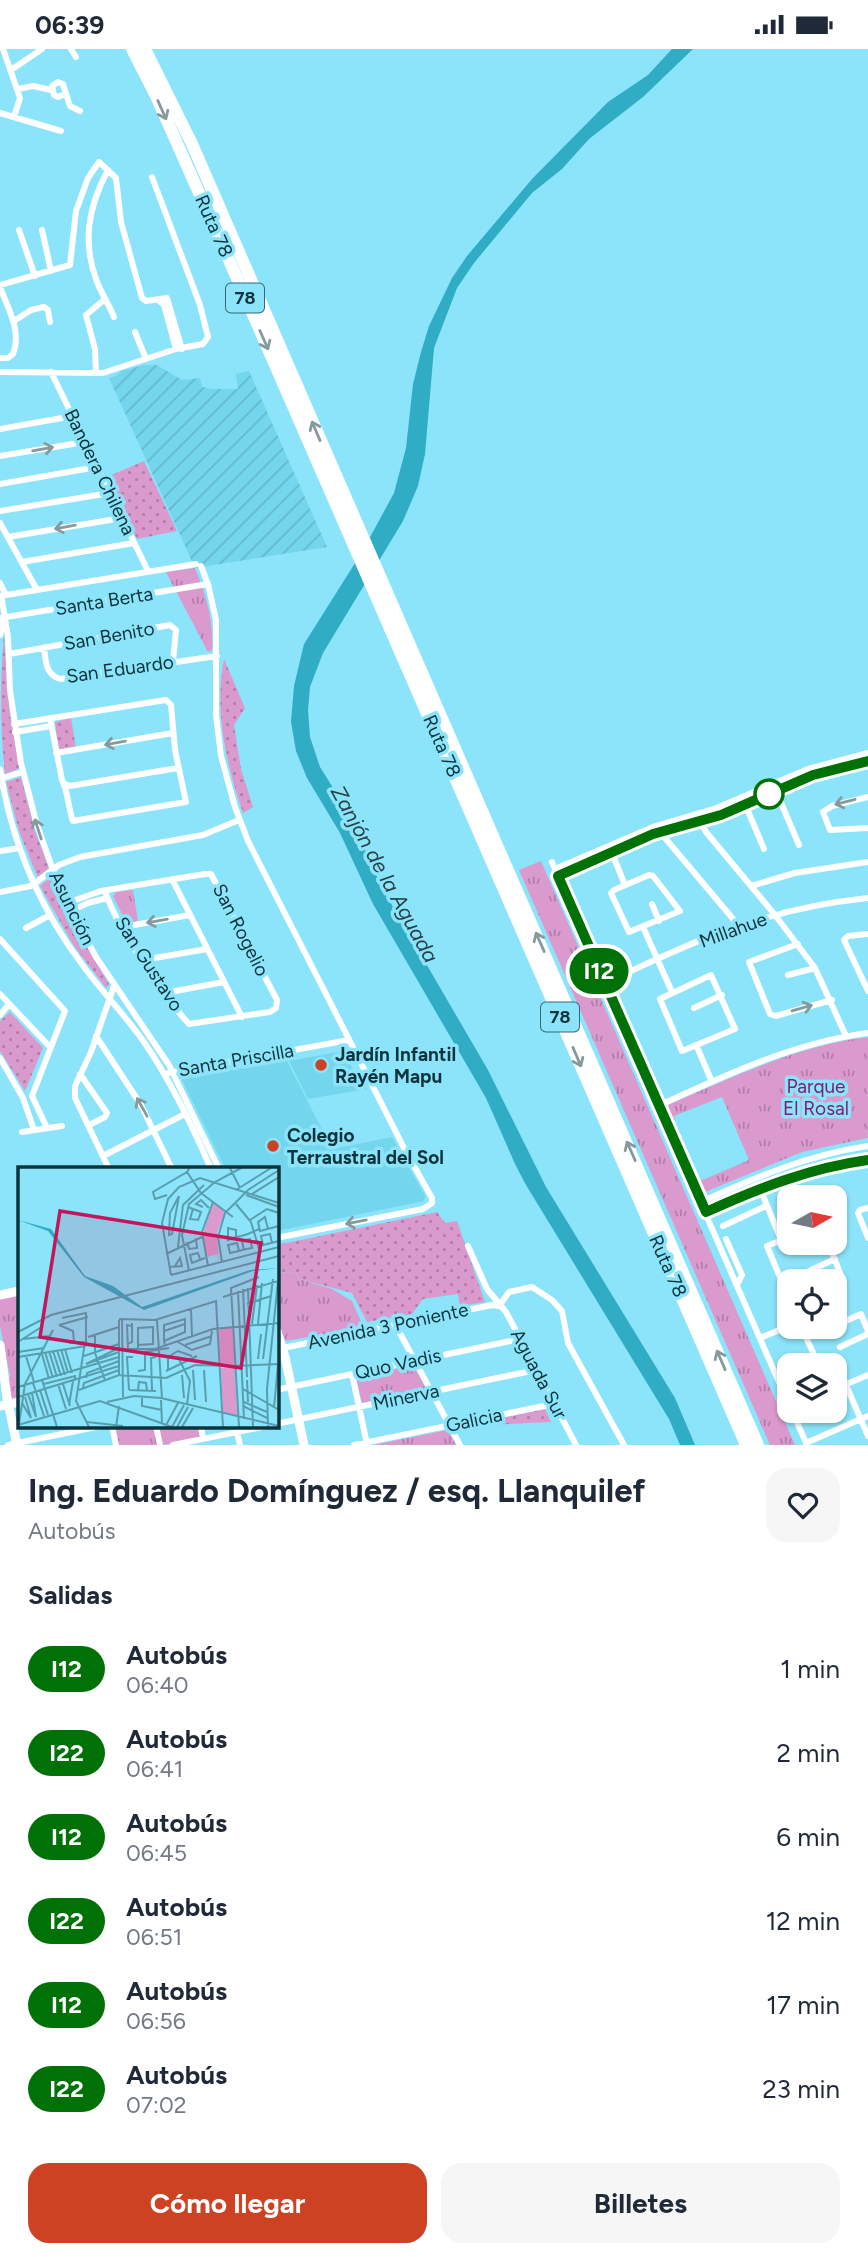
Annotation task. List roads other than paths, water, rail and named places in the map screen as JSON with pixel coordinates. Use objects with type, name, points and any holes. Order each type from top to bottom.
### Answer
[{"type":"highway","name":"Ruta 78","points":[[132,49],[164,113],[359,543]]},
{"type":"highway","name":"Ruta 78","points":[[145,49],[192,144],[359,543],[746,1445]]},
{"type":"highway","name":"Ruta 78","points":[[377,585],[758,1445]]},
{"type":"street","points":[[3,49],[20,99],[13,117]]},
{"type":"street","points":[[28,49],[33,56]]},
{"type":"street","points":[[11,70],[42,49]]},
{"type":"street","points":[[71,49],[76,57]]},
{"type":"street","points":[[51,90],[54,84],[61,82],[66,86],[65,94],[70,106],[80,110]]},
{"type":"street","points":[[18,89],[33,86],[51,90],[56,97],[65,94]]},
{"type":"street","points":[[0,113],[61,131]]},
{"type":"street","points":[[3,358],[12,356],[15,351],[16,336],[0,286],[70,265],[72,228],[82,193],[99,162],[116,178],[121,222],[142,297],[145,301],[158,300],[164,305],[179,349]]},
{"type":"street","points":[[108,170],[91,209],[87,239],[93,271],[114,317]]},
{"type":"street","points":[[0,372],[99,373],[203,344],[208,337],[208,331],[152,177]]},
{"type":"street","points":[[19,230],[35,276]]},
{"type":"street","points":[[41,230],[51,271]]},
{"type":"street","points":[[99,373],[86,315],[105,299]]},
{"type":"street","points":[[13,321],[31,310],[44,307],[48,310],[50,322]]},
{"type":"street","points":[[135,331],[146,359]]},
{"type":"street","name":"Bandera Chilena","points":[[51,372],[148,571]]},
{"type":"street","points":[[0,429],[73,416]]},
{"type":"street","points":[[0,456],[85,442]]},
{"type":"street","points":[[0,484],[97,467]]},
{"type":"street","points":[[0,511],[110,492]]},
{"type":"street","points":[[8,537],[122,518]]},
{"type":"street","points":[[0,523],[37,590]]},
{"type":"street","points":[[22,562],[134,543]]},
{"type":"street","points":[[3,597],[148,571],[198,565],[208,584],[216,620],[215,703],[219,741],[227,782],[239,820],[406,1152],[431,1193],[432,1203],[423,1209],[278,1238]]},
{"type":"street","name":"Asunción","points":[[0,583],[3,597],[0,635]]},
{"type":"street","name":"Santa Berta","points":[[2,618],[208,584]]},
{"type":"street","name":"Asunción","points":[[2,618],[9,654],[10,690],[22,772],[52,870],[71,911],[114,986],[172,1071],[219,1167]]},
{"type":"street","name":"San Benito","points":[[9,654],[170,625],[176,630],[173,661]]},
{"type":"street","name":"San Eduardo","points":[[44,648],[47,668],[60,679],[217,656]]},
{"type":"street","points":[[15,732],[51,722],[163,699],[171,705],[178,768],[186,802],[74,821],[65,794],[51,722]]},
{"type":"street","points":[[14,724],[51,722]]},
{"type":"street","points":[[56,753],[173,733]]},
{"type":"street","points":[[610,849],[653,827],[698,818],[808,769],[868,753]]},
{"type":"street","points":[[777,1377],[555,869],[745,804],[813,775],[868,761]]},
{"type":"street","points":[[65,784],[70,786],[178,768]]},
{"type":"street","name":"Asunción","points":[[0,769],[20,848],[50,915],[77,958],[137,1032],[164,1075],[211,1167]]},
{"type":"street","points":[[1,779],[22,772]]},
{"type":"street","points":[[776,791],[799,845]]},
{"type":"street","points":[[868,797],[823,810],[831,830],[868,828]]},
{"type":"street","points":[[745,804],[764,849]]},
{"type":"street","points":[[698,818],[706,832],[816,968],[846,1036]]},
{"type":"street","points":[[0,893],[35,884],[64,863],[86,855],[203,835],[239,820]]},
{"type":"street","points":[[660,832],[739,926]]},
{"type":"street","points":[[0,851],[20,848]]},
{"type":"street","points":[[610,849],[625,885]]},
{"type":"street","points":[[751,886],[794,873],[868,862]]},
{"type":"street","name":"San Rogelio","points":[[71,911],[106,895],[172,879],[205,874],[213,876],[276,1000],[276,1008]]},
{"type":"street","points":[[649,875],[653,876],[681,910],[659,921],[627,932],[612,897],[613,891],[649,875]]},
{"type":"street","points":[[172,879],[242,1017]]},
{"type":"street","name":"San Rogelio","points":[[67,903],[90,894],[106,895]]},
{"type":"street","name":"San Gustavo","points":[[106,895],[143,960],[190,1025],[272,1012],[276,1008]]},
{"type":"street","name":"Millahue","points":[[604,982],[739,926],[819,905],[868,898]]},
{"type":"street","points":[[652,904],[659,921]]},
{"type":"street","points":[[26,928],[50,915]]},
{"type":"street","points":[[123,927],[190,915]]},
{"type":"street","points":[[643,927],[672,992]]},
{"type":"street","points":[[868,934],[844,939],[868,991]]},
{"type":"street","points":[[0,939],[65,1011],[32,1095],[47,1128]]},
{"type":"street","points":[[798,944],[749,962],[770,1015],[776,1016],[832,1000]]},
{"type":"street","points":[[143,960],[207,949]]},
{"type":"street","points":[[788,975],[816,968]]},
{"type":"street","points":[[711,975],[722,995],[735,1029],[684,1052],[680,1049],[660,1001],[661,997],[711,975]]},
{"type":"street","points":[[165,993],[224,982]]},
{"type":"street","points":[[108,1167],[74,1094],[114,986]]},
{"type":"street","points":[[0,994],[50,1047]]},
{"type":"street","points":[[694,1008],[722,995]]},
{"type":"street","points":[[0,1015],[9,1004]]},
{"type":"street","points":[[658,1106],[786,1051],[868,1033]]},
{"type":"street","points":[[96,1036],[125,1077],[172,1167]]},
{"type":"street","name":"Santa Priscilla","points":[[164,1075],[172,1071],[349,1040]]},
{"type":"street","points":[[697,1047],[712,1082]]},
{"type":"street","points":[[0,1058],[23,1098],[34,1131]]},
{"type":"street","points":[[80,1074],[107,1113],[105,1117],[89,1125]]},
{"type":"street","points":[[23,1098],[32,1095]]},
{"type":"street","points":[[103,1156],[185,1114]]},
{"type":"street","points":[[22,1132],[62,1126]]},
{"type":"street","points":[[701,1202],[785,1166],[830,1152],[868,1146]]},
{"type":"street","points":[[830,1152],[829,1160],[832,1166]]},
{"type":"street","points":[[706,1212],[796,1175],[868,1160]]},
{"type":"street","points":[[760,1188],[777,1231]]},
{"type":"street","points":[[723,1226],[766,1206]]},
{"type":"street","points":[[868,1208],[858,1212],[868,1238]]},
{"type":"street","points":[[726,1239],[742,1277],[737,1285]]},
{"type":"street","points":[[777,1242],[767,1246],[777,1270]]},
{"type":"street","name":"Aguada Sur","points":[[468,1246],[487,1289],[506,1312],[576,1445]]},
{"type":"street","points":[[833,1255],[839,1269]]},
{"type":"street","points":[[813,1269],[835,1259]]},
{"type":"street","points":[[499,1306],[509,1291],[532,1287],[552,1300],[562,1311],[568,1343],[624,1445]]},
{"type":"street","points":[[0,1295],[18,1291]]},
{"type":"street","name":"Avenida 3 Poniente","points":[[280,1349],[492,1305],[499,1306]]},
{"type":"street","points":[[841,1347],[868,1333],[861,1314],[847,1320]]},
{"type":"street","points":[[396,1324],[460,1445]]},
{"type":"street","points":[[760,1338],[777,1331]]},
{"type":"street","name":"Quo Vadis","points":[[278,1389],[520,1339]]},
{"type":"street","points":[[0,1345],[5,1380],[4,1405],[14,1444],[78,1428]]},
{"type":"street","points":[[280,1349],[292,1387],[304,1445]]},
{"type":"street","name":"Minerva","points":[[278,1424],[536,1370]]},
{"type":"street","points":[[0,1371],[5,1380]]},
{"type":"street","points":[[352,1374],[367,1444]]},
{"type":"street","points":[[847,1385],[868,1375]]},
{"type":"street","points":[[847,1387],[864,1418],[868,1436]]},
{"type":"street","name":"Galicia","points":[[354,1445],[554,1404]]},
{"type":"street","points":[[797,1423],[806,1444],[864,1418]]},
{"type":"street","points":[[112,1427],[116,1445]]},
{"type":"street","points":[[156,1427],[160,1445]]},
{"type":"street","points":[[201,1427],[204,1439]]},
{"type":"street","points":[[173,1445],[262,1427]]},
{"type":"street","points":[[237,1432],[240,1445]]},
{"type":"place","name":"Jardín Infantil Rayén Mapu","points":[[321,1065]]},
{"type":"place","name":"Colegio Terraustral del Sol","points":[[273,1146]]},
{"type":"water label","name":"Zanjón de la Aguada","points":[[385,874]]},
{"type":"park label","name":"Parque El Rosal","points":[[816,1097]]}]
